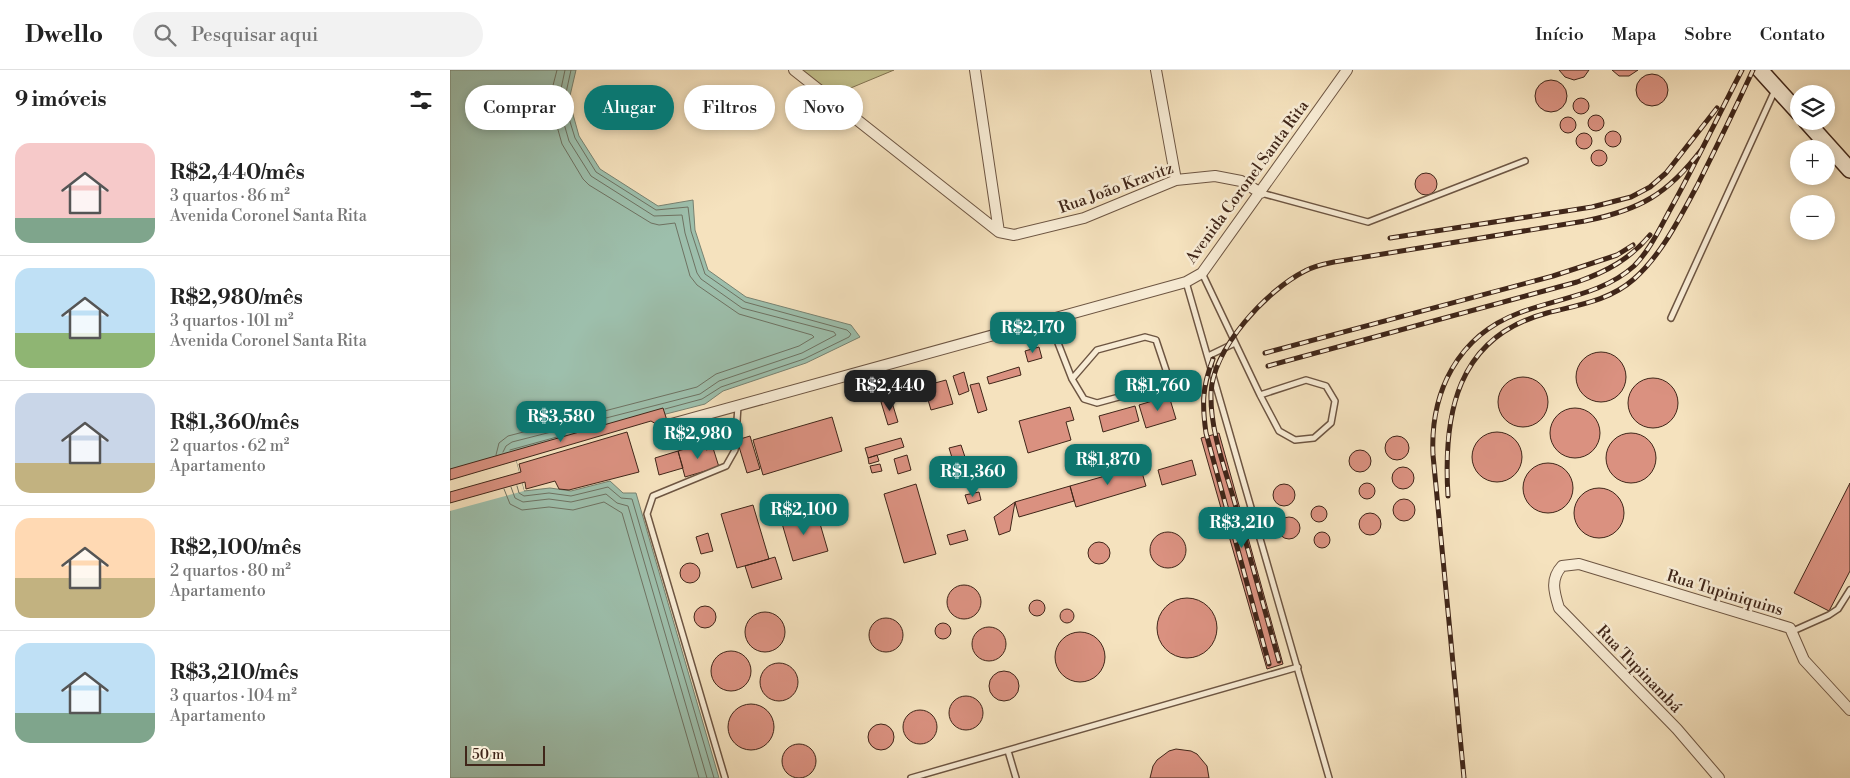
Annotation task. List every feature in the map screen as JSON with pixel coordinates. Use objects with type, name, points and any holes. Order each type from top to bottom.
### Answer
[{"type":"main road","points":[[1760,70],[1790,103]]},
{"type":"main road","points":[[1814,130],[1850,170]]},
{"type":"street","points":[[794,70],[999,232]]},
{"type":"street","points":[[975,70],[999,232]]},
{"type":"street","points":[[1156,70],[1176,180]]},
{"type":"street","name":"Avenida Coronel Santa Rita","points":[[664,426],[1186,282],[1202,273],[1347,70]]},
{"type":"street","name":"Rua João Kravitz","points":[[999,232],[1014,235],[1084,218],[1176,180],[1215,176],[1241,181],[1260,193]]},
{"type":"street","name":"Rua Tupiniquins","points":[[1555,574],[1562,566],[1579,564],[1790,628],[1804,660],[1850,710]]},
{"type":"street","name":"Rua Tupinambá","points":[[1555,574],[1554,590],[1559,608],[1677,729],[1720,778]]},
{"type":"lane","points":[[1671,318],[1776,88]]},
{"type":"lane","name":"Rua João Kravitz","points":[[1260,193],[1368,222],[1525,162]]},
{"type":"lane","points":[[1202,273],[1260,395],[1280,431],[1295,440],[1314,438],[1331,423],[1335,401],[1326,386],[1306,380],[1260,395]]},
{"type":"lane","points":[[1186,282],[1329,778]]},
{"type":"lane","points":[[1049,320],[1072,379],[1084,399],[1097,403],[1162,385],[1168,376],[1156,340],[1145,337],[1097,350],[1072,379]]},
{"type":"lane","points":[[1208,356],[1235,343]]},
{"type":"lane","points":[[725,778],[647,514],[653,496],[726,466],[735,450],[738,406]]},
{"type":"lane","points":[[1792,631],[1834,612],[1850,590]]},
{"type":"lane","points":[[911,778],[1298,667]]},
{"type":"lane","points":[[1008,751],[1016,778]]},
{"type":"shaded area","points":[[797,70],[894,70],[858,85],[815,85]]},
{"type":"water","points":[[450,70],[576,70],[572,85],[465,85],[465,130],[574,130],[574,118],[579,136],[600,169],[658,206],[693,200],[695,230],[708,270],[746,297],[851,325],[860,337],[806,363],[723,391],[705,404],[514,453],[524,491],[550,488],[571,491],[610,481],[623,493],[636,493],[719,778],[450,778]]},
{"type":"pier","points":[[514,453],[524,491],[450,511],[450,471]]},
{"type":"building","points":[[1559,70],[1589,70],[1584,77],[1574,80],[1565,77]]},
{"type":"building","points":[[1612,70],[1638,70],[1629,76],[1619,76]]},
{"type":"building","points":[[1652,74],[1664,78],[1668,90],[1664,102],[1652,106],[1640,102],[1636,90],[1640,78]]},
{"type":"building","points":[[1551,80],[1563,84],[1567,96],[1563,108],[1551,112],[1539,108],[1535,96],[1539,84]]},
{"type":"building","points":[[1578,98],[1584,98],[1589,103],[1587,112],[1578,114],[1573,109],[1573,103]]},
{"type":"building","points":[[1593,115],[1599,115],[1604,120],[1602,129],[1593,131],[1588,126],[1588,120]]},
{"type":"building","points":[[1565,117],[1571,117],[1576,122],[1574,131],[1565,133],[1560,128],[1560,122]]},
{"type":"building","points":[[1610,131],[1616,131],[1621,136],[1619,145],[1610,147],[1605,142],[1605,136]]},
{"type":"building","points":[[1581,133],[1587,133],[1592,138],[1590,147],[1581,149],[1576,144],[1576,138]]},
{"type":"building","points":[[1596,150],[1602,150],[1607,155],[1605,164],[1596,166],[1591,161],[1591,155]]},
{"type":"building","points":[[1422,173],[1430,173],[1437,180],[1437,188],[1430,195],[1422,195],[1415,188],[1415,180]]},
{"type":"building","points":[[1039,347],[1042,358],[1028,362],[1025,351]]},
{"type":"building","points":[[1596,352],[1606,352],[1619,359],[1626,372],[1626,382],[1619,395],[1606,402],[1596,402],[1587,398],[1580,391],[1576,382],[1576,372],[1580,363],[1587,356]]},
{"type":"building","points":[[1019,367],[1021,375],[989,384],[987,377]]},
{"type":"building","points":[[964,372],[969,391],[959,395],[953,376]]},
{"type":"building","points":[[1518,377],[1528,377],[1541,384],[1548,397],[1548,407],[1541,420],[1528,427],[1518,427],[1509,423],[1502,416],[1498,407],[1498,397],[1502,388],[1509,381]]},
{"type":"building","points":[[1648,378],[1658,378],[1671,385],[1678,398],[1678,408],[1671,421],[1658,428],[1648,428],[1639,424],[1632,417],[1628,408],[1628,398],[1632,389],[1639,382]]},
{"type":"building","points":[[946,380],[953,404],[931,410],[924,386]]},
{"type":"building","points":[[979,383],[987,410],[978,413],[970,385]]},
{"type":"building","points":[[1169,396],[1176,419],[1146,428],[1139,405]]},
{"type":"building","points":[[891,399],[898,422],[888,425],[881,402]]},
{"type":"building","points":[[1135,406],[1139,421],[1103,432],[1099,416]]},
{"type":"building","points":[[1070,407],[1074,420],[1066,422],[1071,440],[1028,453],[1019,421]]},
{"type":"building","points":[[663,408],[671,433],[651,421],[450,480],[450,469]]},
{"type":"building","points":[[1570,408],[1580,408],[1593,415],[1600,428],[1600,438],[1593,451],[1580,458],[1570,458],[1561,454],[1554,447],[1550,438],[1550,428],[1554,419],[1561,412]]},
{"type":"building","points":[[832,417],[842,451],[763,475],[753,440]]},
{"type":"building","points":[[627,432],[639,472],[569,490],[559,489],[555,481],[526,489],[525,482],[450,503],[450,492],[521,472],[519,464]]},
{"type":"building","points":[[1492,432],[1502,432],[1515,439],[1522,452],[1522,462],[1515,475],[1502,482],[1492,482],[1483,478],[1476,471],[1472,462],[1472,452],[1476,443],[1483,436]]},
{"type":"building","points":[[1219,433],[1283,664],[1267,669],[1201,438]]},
{"type":"building","points":[[1626,433],[1636,433],[1649,440],[1656,453],[1656,463],[1649,476],[1636,483],[1626,483],[1617,479],[1610,472],[1606,463],[1606,453],[1610,444],[1617,437]]},
{"type":"building","points":[[750,436],[760,469],[747,473],[737,440]]},
{"type":"building","points":[[1397,436],[1405,440],[1409,448],[1405,456],[1397,460],[1389,456],[1385,448],[1389,440]]},
{"type":"building","points":[[901,438],[904,447],[868,458],[865,448]]},
{"type":"building","points":[[705,443],[706,450],[713,448],[719,467],[685,477],[678,451]]},
{"type":"building","points":[[961,445],[966,460],[954,464],[949,448]]},
{"type":"building","points":[[1356,450],[1364,450],[1371,457],[1371,465],[1364,472],[1356,472],[1349,465],[1349,457]]},
{"type":"building","points":[[678,451],[683,468],[659,475],[655,458]]},
{"type":"building","points":[[877,455],[879,461],[869,464],[868,458]]},
{"type":"building","points":[[907,455],[911,470],[898,474],[894,459]]},
{"type":"building","points":[[1192,460],[1196,475],[1162,485],[1158,470]]},
{"type":"building","points":[[1543,463],[1553,463],[1566,470],[1573,483],[1573,493],[1566,506],[1553,513],[1543,513],[1534,509],[1527,502],[1523,493],[1523,483],[1527,474],[1534,467]]},
{"type":"building","points":[[880,464],[882,471],[872,473],[870,466]]},
{"type":"building","points":[[1140,466],[1146,486],[1076,507],[1070,486]]},
{"type":"building","points":[[1399,467],[1407,467],[1414,474],[1414,482],[1407,489],[1399,489],[1392,482],[1392,474]]},
{"type":"building","points":[[1364,483],[1370,483],[1375,488],[1373,497],[1364,499],[1359,494],[1359,488]]},
{"type":"building","points":[[1850,483],[1850,571],[1829,611],[1794,593]]},
{"type":"building","points":[[916,484],[936,554],[904,563],[884,494]]},
{"type":"building","points":[[1280,484],[1288,484],[1295,491],[1295,499],[1288,506],[1280,506],[1273,499],[1273,491]]},
{"type":"building","points":[[1070,486],[1074,501],[1019,517],[1015,502]]},
{"type":"building","points":[[1594,488],[1604,488],[1617,495],[1624,508],[1624,518],[1617,531],[1604,538],[1594,538],[1585,534],[1578,527],[1574,518],[1574,508],[1578,499],[1585,492]]},
{"type":"building","points":[[979,492],[981,500],[968,504],[965,495]]},
{"type":"building","points":[[1400,499],[1408,499],[1415,506],[1415,514],[1408,521],[1400,521],[1393,514],[1393,506]]},
{"type":"building","points":[[1015,502],[1010,531],[999,535],[994,517]]},
{"type":"building","points":[[753,505],[769,559],[737,568],[721,514]]},
{"type":"building","points":[[1316,506],[1322,506],[1327,511],[1325,520],[1316,522],[1311,517],[1311,511]]},
{"type":"building","points":[[816,510],[828,551],[793,561],[781,520]]},
{"type":"building","points":[[1366,513],[1374,513],[1381,520],[1381,528],[1374,535],[1366,535],[1359,528],[1359,520]]},
{"type":"building","points":[[1285,517],[1293,517],[1300,524],[1300,532],[1293,539],[1285,539],[1278,532],[1278,524]]},
{"type":"building","points":[[965,530],[968,540],[950,545],[947,535]]},
{"type":"building","points":[[1168,532],[1175,533],[1181,537],[1185,543],[1185,557],[1181,563],[1175,567],[1168,568],[1161,567],[1155,563],[1151,557],[1150,550],[1151,543],[1155,537],[1161,533]]},
{"type":"building","points":[[1319,532],[1325,532],[1330,537],[1328,546],[1319,548],[1314,543],[1314,537]]},
{"type":"building","points":[[708,533],[713,551],[701,554],[696,537]]},
{"type":"building","points":[[1095,542],[1103,542],[1110,549],[1110,557],[1103,564],[1095,564],[1088,557],[1088,549]]},
{"type":"building","points":[[775,557],[782,579],[752,588],[745,566]]},
{"type":"building","points":[[690,563],[697,566],[700,573],[697,580],[690,583],[683,580],[680,573],[683,566]]},
{"type":"building","points":[[964,585],[971,586],[976,590],[980,595],[980,609],[976,614],[971,618],[964,619],[957,618],[952,614],[948,609],[947,602],[948,595],[952,590],[957,586]]},
{"type":"building","points":[[1187,598],[1204,603],[1212,611],[1217,628],[1212,645],[1204,653],[1187,658],[1170,653],[1162,645],[1157,628],[1162,611],[1170,603]]},
{"type":"building","points":[[1034,600],[1040,600],[1045,605],[1043,614],[1034,616],[1029,611],[1029,605]]},
{"type":"building","points":[[705,606],[713,609],[716,617],[713,625],[705,628],[697,625],[694,617],[697,609]]},
{"type":"building","points":[[1067,609],[1072,611],[1074,616],[1072,621],[1067,623],[1062,621],[1060,616],[1062,611]]},
{"type":"building","points":[[765,612],[779,618],[785,632],[779,646],[765,652],[751,646],[745,632],[751,618]]},
{"type":"building","points":[[886,618],[893,619],[898,623],[902,628],[902,642],[898,647],[893,651],[886,652],[879,651],[874,647],[870,642],[869,635],[870,628],[874,623],[879,619]]},
{"type":"building","points":[[940,623],[946,623],[951,628],[949,637],[940,639],[935,634],[935,628]]},
{"type":"building","points":[[989,627],[996,628],[1001,632],[1005,637],[1005,651],[1001,656],[996,660],[989,661],[982,660],[977,656],[973,651],[972,644],[973,637],[977,632],[982,628]]},
{"type":"building","points":[[1075,632],[1085,632],[1098,639],[1105,652],[1105,662],[1098,675],[1085,682],[1075,682],[1066,678],[1059,671],[1055,662],[1055,652],[1059,643],[1066,636]]},
{"type":"building","points":[[731,651],[745,657],[751,671],[745,685],[731,691],[717,685],[711,671],[717,657]]},
{"type":"building","points":[[779,663],[792,669],[798,682],[792,695],[779,701],[766,695],[760,682],[766,669]]},
{"type":"building","points":[[1004,671],[1015,675],[1019,686],[1015,697],[1004,701],[993,697],[989,686],[993,675]]},
{"type":"building","points":[[966,696],[973,697],[978,701],[982,706],[982,720],[978,725],[973,729],[966,730],[959,729],[954,725],[950,720],[949,713],[950,706],[954,701],[959,697]]},
{"type":"building","points":[[751,704],[764,708],[770,714],[774,727],[770,740],[764,746],[751,750],[738,746],[732,740],[728,727],[732,714],[738,708]]},
{"type":"building","points":[[920,710],[927,711],[932,715],[936,720],[936,734],[932,739],[927,743],[920,744],[913,743],[908,739],[904,734],[903,727],[904,720],[908,715],[913,711]]},
{"type":"building","points":[[881,724],[890,728],[894,737],[890,746],[881,750],[872,746],[868,737],[872,728]]},
{"type":"building","points":[[799,744],[806,745],[811,749],[815,754],[815,768],[811,773],[806,777],[799,778],[792,777],[787,773],[783,768],[782,761],[783,754],[787,749],[792,745]]},
{"type":"building","points":[[1176,749],[1191,751],[1197,754],[1207,766],[1209,778],[1150,778],[1153,766],[1157,760],[1169,751]]},
{"type":"railway","points":[[1464,778],[1433,455],[1433,432],[1436,410],[1443,389],[1452,369],[1464,352],[1479,336],[1497,323],[1519,313],[1594,290],[1621,276],[1634,266],[1659,231],[1742,70]]},
{"type":"railway","points":[[1448,496],[1447,466],[1453,409],[1462,383],[1474,360],[1492,340],[1516,324],[1604,297],[1624,286],[1644,269],[1669,236],[1684,211],[1753,70]]},
{"type":"railway","points":[[1390,238],[1592,207],[1631,197],[1650,187],[1666,173],[1717,108]]},
{"type":"railway","points":[[1279,661],[1218,447],[1211,407],[1214,376],[1221,358],[1244,322],[1259,306],[1290,280],[1308,269],[1319,265],[1585,221],[1622,211],[1651,198],[1665,189],[1702,149]]},
{"type":"railway","points":[[1268,366],[1577,282],[1617,264],[1650,235]]},
{"type":"railway","points":[[1265,353],[1553,276],[1617,255],[1633,245]]},
{"type":"railway","points":[[1213,359],[1204,396],[1206,433],[1269,664]]}]
